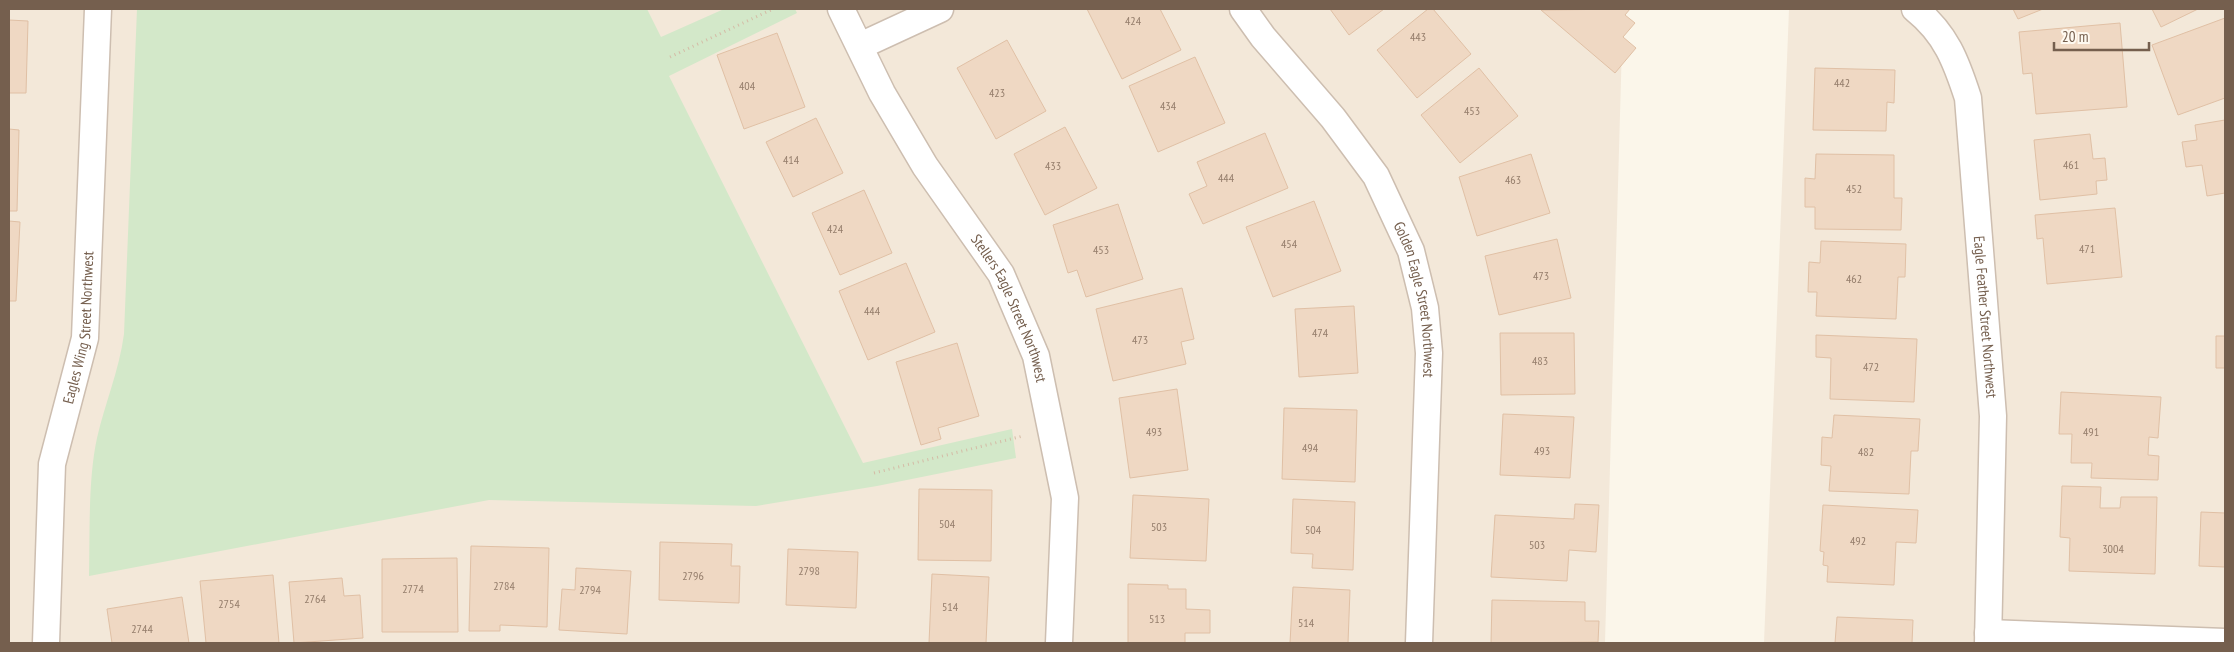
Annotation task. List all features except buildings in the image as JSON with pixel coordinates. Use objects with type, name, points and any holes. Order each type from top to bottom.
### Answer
[{"type":"street","name":"Eagles Wing Street Northwest","points":[[46,643],[52,464],[85,338],[98,9]]},
{"type":"street","name":"Stellers Eagle Street Northwest","points":[[841,9],[882,93],[925,166],[1001,274],[1036,356],[1065,498],[1059,643]]},
{"type":"street","points":[[860,46],[940,9]]},
{"type":"street","name":"Golden Eagle Street Northwest","points":[[1243,9],[1263,37],[1333,118],[1376,176],[1411,251],[1425,308],[1429,353],[1419,643]]},
{"type":"street","name":"Eagle Feather Street Northwest","points":[[1915,9],[1927,18],[1954,54],[1968,98],[1993,416],[1988,638]]},
{"type":"street","points":[[1988,638],[2225,642]]},
{"type":"path","points":[[670,57],[773,9]]},
{"type":"path","points":[[874,473],[1052,429]]},
{"type":"shaded area","points":[[9,9],[1623,9],[1605,643],[9,643]]},
{"type":"shaded area","points":[[1789,9],[2225,9],[2225,643],[1764,643]]},
{"type":"green space","points":[[137,9],[647,9],[661,37],[724,9],[795,9],[797,13],[669,76],[863,463],[1012,429],[1016,458],[877,486],[756,506],[489,500],[89,576],[90,507],[94,454],[100,425],[119,361],[124,334]]}]
